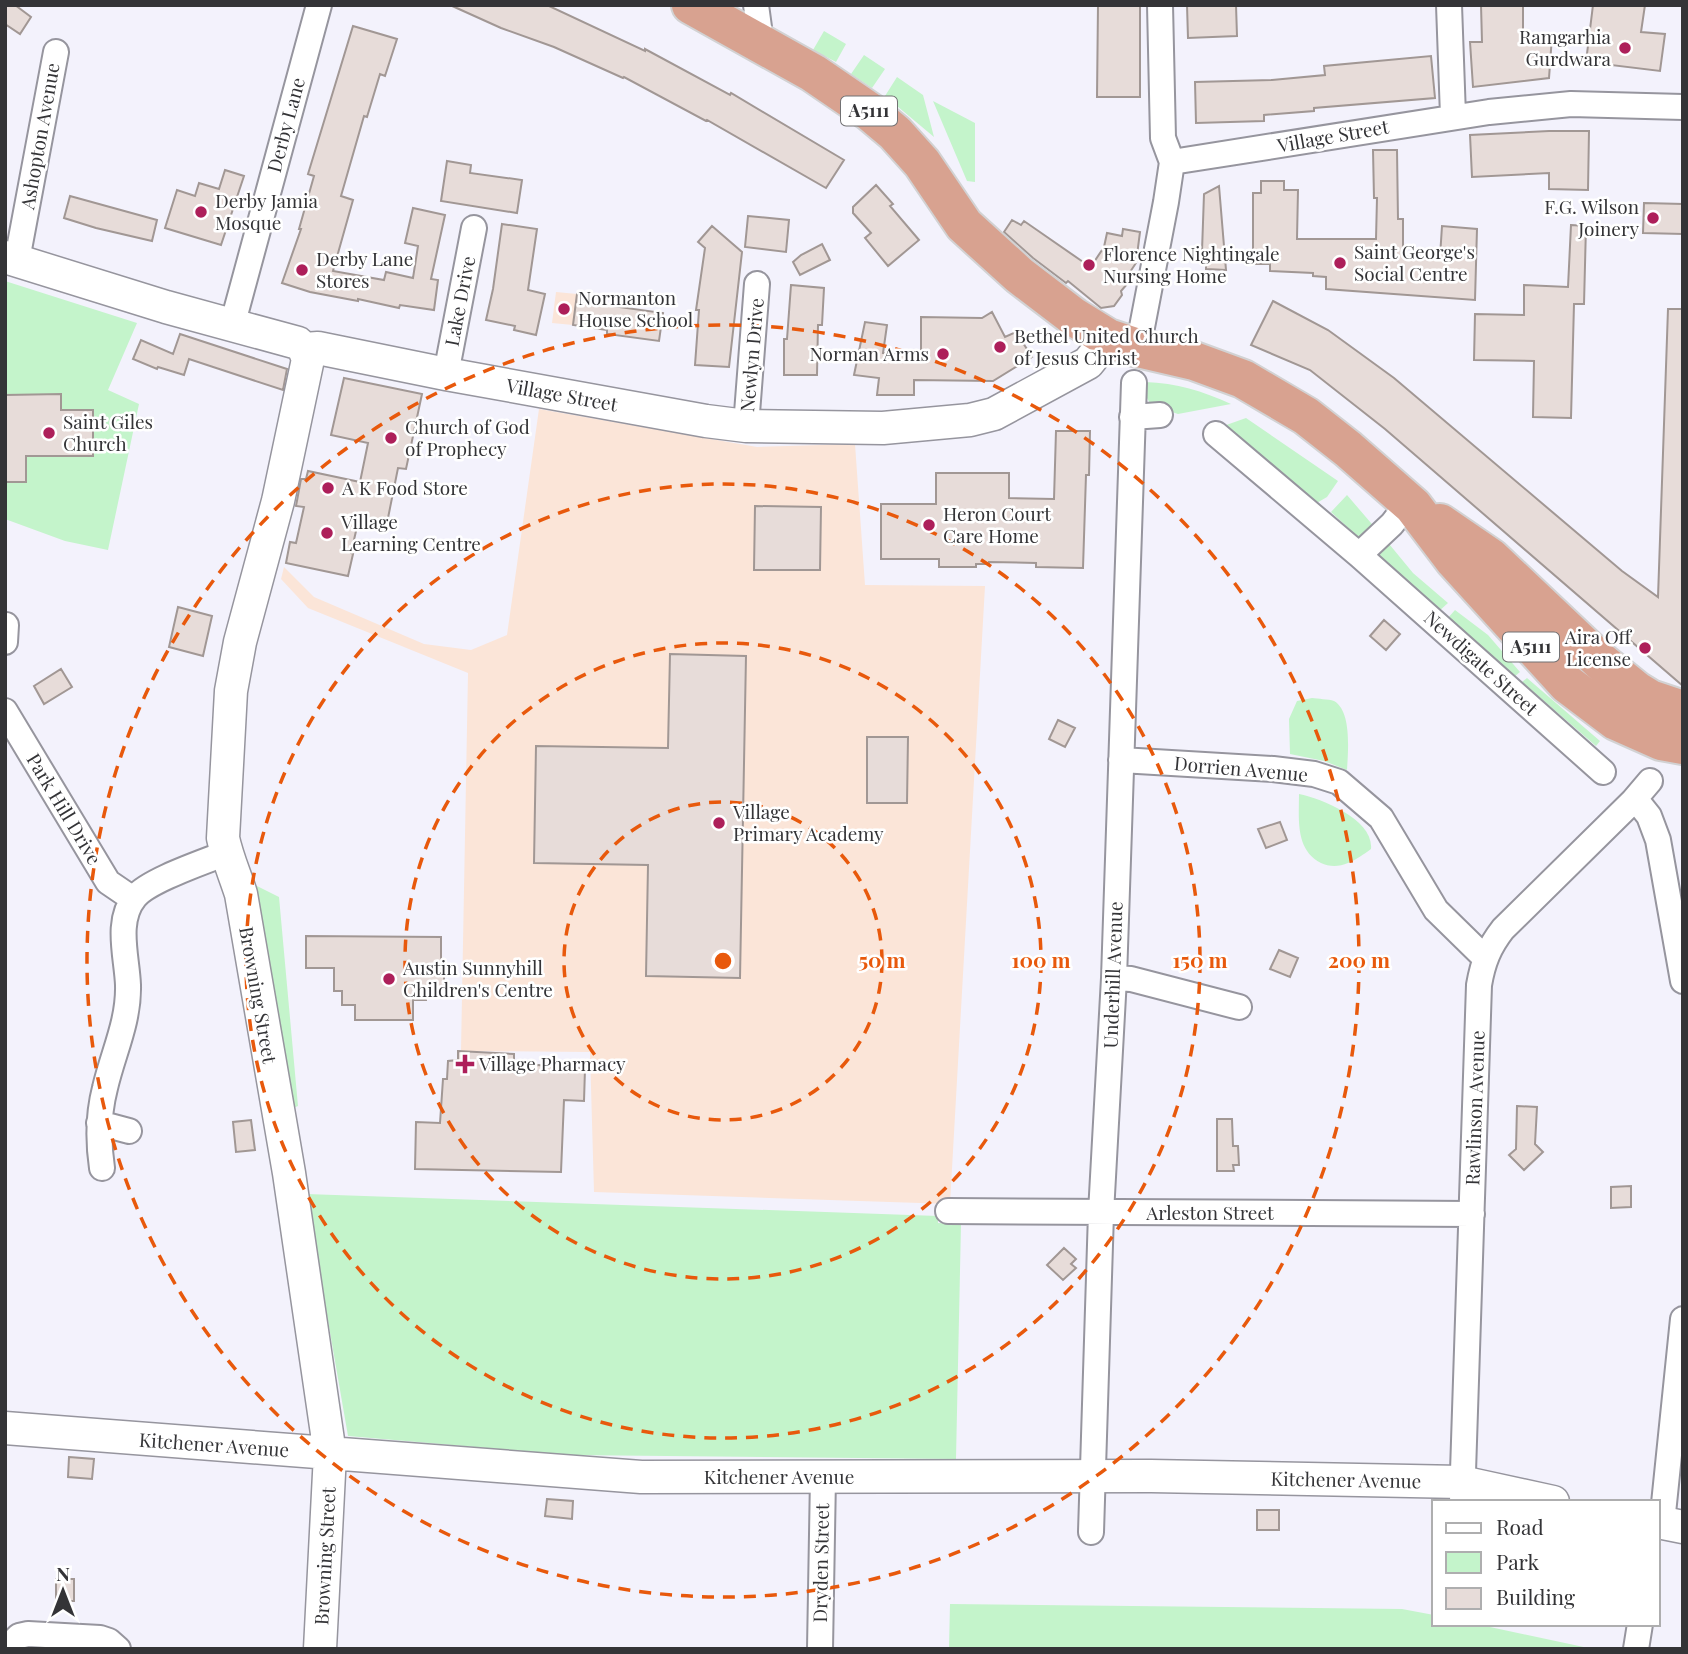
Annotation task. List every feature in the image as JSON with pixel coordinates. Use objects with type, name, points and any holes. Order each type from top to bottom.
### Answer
[{"type":"highway","name":"A5111","points":[[696,6],[759,24],[870,112],[895,133],[922,163],[964,225],[987,248],[1046,297],[1127,356],[1195,361],[1243,379],[1306,416],[1411,504],[1491,558],[1600,661],[1637,691],[1650,699],[1683,710]]},
{"type":"highway","name":"A5111","points":[[1411,504],[1454,561],[1567,684],[1616,721],[1661,741],[1683,745]]},
{"type":"street","name":"Derby Lane","points":[[232,326],[319,5]]},
{"type":"street","points":[[1160,5],[1163,138],[1172,162]]},
{"type":"street","points":[[1449,5],[1453,116]]},
{"type":"street","name":"Ashopton Avenue","points":[[11,259],[56,52]]},
{"type":"street","name":"Village Street","points":[[11,259],[232,326],[298,343],[304,349],[318,348],[446,374],[746,426],[883,428],[970,420],[994,414],[1088,363],[1127,356],[1166,202],[1172,162],[1453,116],[1571,104],[1683,107]]},
{"type":"street","name":"Lake Drive","points":[[446,374],[474,228]]},
{"type":"street","name":"Newlyn Drive","points":[[746,426],[757,285]]},
{"type":"street","name":"Browning Street","points":[[304,349],[308,359],[281,488],[240,642],[232,691],[223,838],[241,894],[289,1173],[330,1454],[320,1649]]},
{"type":"street","name":"Underhill Avenue","points":[[1091,1532],[1101,1213],[1114,978],[1132,417],[1127,356]]},
{"type":"street","points":[[1132,417],[1160,415]]},
{"type":"street","name":"Newdigate Street","points":[[1216,434],[1359,555],[1603,772]]},
{"type":"street","points":[[1359,555],[1411,504]]},
{"type":"street","name":"Park Hill Drive","points":[[5,711],[108,883],[133,899]]},
{"type":"street","name":"Dorrien Avenue","points":[[1121,760],[1273,769],[1314,774],[1339,782],[1381,818],[1436,910],[1484,957]]},
{"type":"street","name":"Rawlinson Avenue","points":[[1461,1492],[1479,985],[1484,957],[1503,929],[1633,801],[1650,780]]},
{"type":"street","points":[[1633,801],[1642,806],[1649,816],[1658,840],[1683,981]]},
{"type":"street","points":[[102,1168],[99,1123],[104,1091],[127,1009],[124,930],[127,914],[133,899],[149,886],[226,853]]},
{"type":"street","points":[[1114,978],[1131,979],[1239,1007]]},
{"type":"street","points":[[99,1123],[129,1131]]},
{"type":"street","name":"Arleston Street","points":[[948,1211],[1472,1214]]},
{"type":"street","points":[[1668,1524],[1683,1319]]},
{"type":"street","name":"Kitchener Avenue","points":[[5,1429],[641,1476],[1092,1476],[1461,1492],[1535,1500]]},
{"type":"street","name":"Dryden Street","points":[[820,1649],[823,1476]]},
{"type":"street","points":[[1636,1649],[1640,1626]]},
{"type":"street","points":[[6,1649],[11,1642],[28,1634],[100,1638],[109,1641],[118,1649]]},
{"type":"shaded area","name":"Normanton House School","points":[[556,292],[577,294],[573,325],[552,323]]},
{"type":"shaded area","name":"Village Primary Academy","points":[[539,409],[757,447],[855,444],[865,585],[985,586],[950,1204],[594,1192],[590,1052],[461,1051],[468,673],[308,608],[281,579],[284,567],[314,597],[424,644],[471,650],[507,635]]},
{"type":"green space","points":[[824,31],[846,44],[836,62],[813,50]]},
{"type":"green space","points":[[864,55],[885,69],[872,88],[851,74]]},
{"type":"green space","points":[[897,77],[923,95],[934,137],[885,96]]},
{"type":"green space","points":[[933,101],[975,123],[975,182],[967,181]]},
{"type":"green space","points":[[5,281],[137,323],[108,390],[139,404],[108,550],[65,541],[5,519]]},
{"type":"green space","points":[[1145,382],[1189,388],[1231,404],[1178,414],[1151,405],[1147,398]]},
{"type":"green space","points":[[1246,418],[1338,481],[1327,497],[1315,504],[1215,429]]},
{"type":"green space","points":[[1347,495],[1377,530],[1367,540],[1359,538],[1331,512]]},
{"type":"green space","points":[[1385,539],[1413,573],[1448,603],[1438,612],[1372,559]]},
{"type":"green space","points":[[1455,610],[1488,635],[1520,672],[1514,677],[1447,619]]},
{"type":"green space","points":[[1527,678],[1600,741],[1596,746],[1522,682]]},
{"type":"green space","points":[[1312,698],[1334,701],[1344,713],[1348,732],[1347,770],[1324,761],[1290,754],[1289,719],[1297,701]]},
{"type":"green space","points":[[1299,794],[1333,806],[1356,820],[1370,839],[1371,849],[1338,866],[1324,864],[1313,857],[1300,833]]},
{"type":"green space","points":[[251,883],[279,897],[298,1106],[293,1108]]},
{"type":"green space","points":[[306,1194],[938,1216],[938,1223],[961,1224],[956,1459],[569,1455],[348,1436]]},
{"type":"green space","points":[[950,1604],[1402,1609],[1432,1615],[1432,1626],[1485,1626],[1593,1649],[949,1649]]},
{"type":"building","points":[[5,5],[15,5],[31,17],[20,34],[5,24]]},
{"type":"building","points":[[450,5],[547,5],[645,49],[730,95],[731,93],[844,160],[826,188],[707,120],[624,77]]},
{"type":"building","points":[[1098,5],[1140,5],[1140,97],[1097,97]]},
{"type":"building","points":[[1187,5],[1236,5],[1237,36],[1188,38]]},
{"type":"building","points":[[1481,5],[1523,5],[1523,38],[1552,36],[1549,78],[1473,87],[1470,42],[1482,42]]},
{"type":"building","name":"Ramgarhia Gurdwara","points":[[1593,5],[1645,5],[1641,32],[1665,34],[1660,71],[1586,62]]},
{"type":"building","points":[[353,26],[397,39],[385,76],[380,74],[367,117],[364,116],[341,196],[353,200],[333,271],[384,280],[386,272],[413,278],[418,246],[405,243],[413,208],[445,215],[431,279],[438,280],[434,310],[400,305],[399,308],[358,301],[310,292],[282,283],[301,229],[314,176],[308,174]]},
{"type":"building","points":[[1431,56],[1435,98],[1314,108],[1314,111],[1264,115],[1264,121],[1196,123],[1195,82],[1272,80],[1325,75],[1324,66]]},
{"type":"building","points":[[1589,131],[1588,190],[1549,189],[1549,173],[1472,177],[1470,135]]},
{"type":"building","points":[[1373,150],[1397,150],[1398,219],[1403,219],[1403,256],[1440,257],[1442,226],[1477,229],[1475,300],[1326,289],[1326,277],[1313,276],[1313,273],[1270,271],[1270,264],[1253,264],[1253,193],[1261,193],[1261,181],[1284,181],[1284,190],[1298,190],[1297,239],[1376,239],[1377,198],[1374,198]]},
{"type":"building","points":[[447,161],[471,165],[470,173],[522,180],[517,213],[441,201]]},
{"type":"building","name":"Derby Jamia Mosque","points":[[225,170],[244,176],[221,245],[165,228],[177,190],[195,196],[199,183],[219,189]]},
{"type":"building","points":[[876,185],[919,240],[888,266],[865,238],[871,233],[853,213],[853,207]]},
{"type":"building","points":[[1219,186],[1226,270],[1206,269],[1206,251],[1202,251],[1204,194]]},
{"type":"building","points":[[70,196],[157,220],[152,241],[64,218]]},
{"type":"building","points":[[1644,203],[1683,204],[1683,234],[1643,233]]},
{"type":"building","points":[[748,216],[789,220],[786,252],[745,247]]},
{"type":"building","name":"Florence Nightingale Nursing Home","points":[[1012,220],[1021,225],[1024,221],[1086,264],[1090,259],[1094,262],[1104,247],[1107,233],[1122,236],[1123,229],[1140,232],[1136,263],[1130,272],[1134,276],[1121,291],[1122,295],[1114,306],[1101,308],[1068,281],[1066,283],[1033,258],[1004,232]]},
{"type":"building","points":[[502,224],[537,229],[528,290],[545,294],[536,335],[514,330],[515,326],[486,320]]},
{"type":"building","points":[[1571,225],[1586,226],[1584,304],[1574,304],[1571,418],[1533,417],[1534,361],[1474,360],[1475,314],[1524,315],[1524,285],[1568,287]]},
{"type":"building","points":[[712,226],[742,252],[729,367],[695,365],[699,310],[696,310],[705,248],[698,242]]},
{"type":"building","points":[[822,244],[830,260],[800,275],[793,262]]},
{"type":"building","points":[[791,285],[824,288],[822,325],[818,325],[817,375],[784,375],[784,339],[787,339]]},
{"type":"building","points":[[577,294],[598,297],[597,304],[663,313],[659,341],[607,334],[607,330],[573,325]]},
{"type":"building","points":[[1273,301],[1328,330],[1394,378],[1622,571],[1658,597],[1668,309],[1683,309],[1683,686],[1385,429],[1310,370],[1251,345]]},
{"type":"building","points":[[992,312],[1005,337],[1016,332],[1032,357],[993,381],[914,380],[914,395],[877,395],[879,378],[854,375],[865,322],[887,325],[883,353],[921,353],[921,317],[982,318]]},
{"type":"building","points":[[180,334],[287,369],[283,390],[189,359],[184,375],[158,367],[157,369],[133,359],[141,340],[173,354]]},
{"type":"building","points":[[344,378],[422,394],[406,469],[398,468],[387,523],[359,518],[348,576],[286,563],[290,542],[296,543],[304,507],[296,506],[301,479],[306,479],[308,471],[360,482],[368,443],[331,435]]},
{"type":"building","name":"Saint Giles Church","points":[[61,394],[61,410],[93,410],[93,456],[26,456],[26,482],[5,482],[5,395]]},
{"type":"building","name":"Heron Court Care Home","points":[[1056,431],[1090,431],[1083,568],[989,562],[976,564],[976,567],[939,567],[939,559],[881,559],[881,504],[936,504],[936,473],[1009,473],[1009,498],[1054,499]]},
{"type":"building","points":[[755,506],[821,507],[820,570],[754,570]]},
{"type":"building","points":[[178,607],[212,616],[203,656],[169,647]]},
{"type":"building","points":[[1384,620],[1400,634],[1386,650],[1370,636]]},
{"type":"building","points":[[670,654],[746,656],[740,978],[646,976],[648,865],[534,863],[536,746],[668,748]]},
{"type":"building","points":[[61,669],[72,687],[44,704],[34,686]]},
{"type":"building","points":[[1058,720],[1075,728],[1065,747],[1049,739]]},
{"type":"building","points":[[867,737],[908,737],[907,803],[867,803]]},
{"type":"building","points":[[1280,822],[1287,840],[1266,848],[1258,829]]},
{"type":"building","name":"Austin Sunnyhill Children's Centre","points":[[306,936],[441,937],[444,990],[426,990],[426,1000],[413,1000],[413,1020],[355,1020],[355,1005],[342,1005],[342,991],[334,991],[334,968],[306,968]]},
{"type":"building","points":[[1279,950],[1298,958],[1290,977],[1270,969]]},
{"type":"building","points":[[458,1051],[514,1054],[514,1063],[585,1069],[584,1101],[564,1100],[561,1172],[415,1169],[416,1122],[440,1123],[443,1079],[447,1079],[448,1061],[458,1060]]},
{"type":"building","points":[[1517,1106],[1537,1107],[1535,1144],[1543,1152],[1524,1170],[1509,1155],[1516,1149]]},
{"type":"building","points":[[1217,1119],[1232,1119],[1233,1146],[1238,1146],[1239,1165],[1233,1165],[1234,1171],[1217,1171]]},
{"type":"building","points":[[251,1120],[255,1150],[236,1152],[233,1122]]},
{"type":"building","points":[[1631,1186],[1631,1207],[1611,1208],[1611,1187]]},
{"type":"building","points":[[1064,1248],[1076,1259],[1071,1264],[1076,1268],[1063,1280],[1047,1265]]},
{"type":"building","points":[[69,1457],[94,1459],[92,1479],[68,1477]]},
{"type":"building","points":[[547,1499],[573,1501],[572,1519],[545,1516]]},
{"type":"building","points":[[1257,1510],[1279,1510],[1279,1530],[1257,1530]]},
{"type":"building","points":[[56,1579],[74,1579],[74,1601],[56,1601]]},
{"type":"place","name":"Ramgarhia Gurdwara","points":[[1625,48]]},
{"type":"place","name":"Derby Jamia Mosque","points":[[201,212]]},
{"type":"place","name":"F.G. Wilson Joinery","points":[[1653,218]]},
{"type":"place","name":"Saint George's Social Centre","points":[[1340,263]]},
{"type":"place","name":"Florence Nightingale Nursing Home","points":[[1089,265]]},
{"type":"place","name":"Derby Lane Stores","points":[[302,270]]},
{"type":"place","name":"Normanton House School","points":[[564,309]]},
{"type":"place","name":"Bethel United Church of Jesus Christ","points":[[1000,347]]},
{"type":"place","name":"Norman Arms","points":[[943,354]]},
{"type":"place","name":"Saint Giles Church","points":[[49,433]]},
{"type":"place","name":"Church of God of Prophecy","points":[[391,438]]},
{"type":"place","name":"A K Food Store","points":[[328,488]]},
{"type":"place","name":"Heron Court Care Home","points":[[929,525]]},
{"type":"place","name":"Village Learning Centre","points":[[327,533]]},
{"type":"place","name":"Aira Off License","points":[[1645,648]]},
{"type":"place","name":"Village Primary Academy","points":[[719,823]]},
{"type":"place","name":"Austin Sunnyhill Children's Centre","points":[[389,979]]},
{"type":"place","name":"Village Pharmacy","points":[[465,1064]]}]
